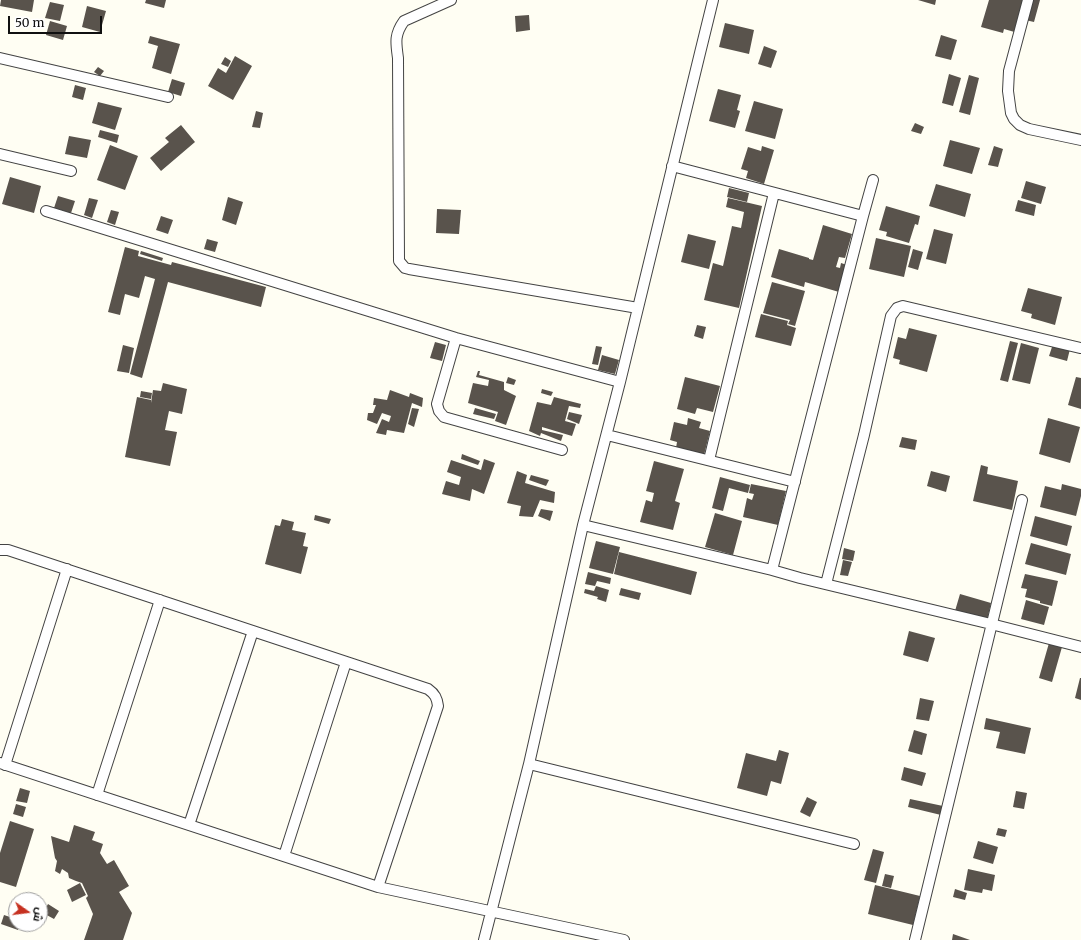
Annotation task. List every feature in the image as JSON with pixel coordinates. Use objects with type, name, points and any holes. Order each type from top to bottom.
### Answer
[{"type":"street","points":[[451,0],[404,22],[399,28],[397,34],[400,261],[405,268],[409,269],[638,308]]},
{"type":"street","points":[[484,940],[529,764],[583,525],[607,435],[713,0]]},
{"type":"street","points":[[1028,0],[1009,71],[1008,91],[1011,113],[1014,119],[1029,129],[1080,137]]},
{"type":"street","points":[[0,58],[168,97]]},
{"type":"street","points":[[0,154],[71,171]]},
{"type":"street","points":[[672,166],[862,216]]},
{"type":"street","points":[[772,570],[862,216],[873,180]]},
{"type":"street","points":[[709,460],[774,192]]},
{"type":"street","points":[[46,211],[456,338],[620,382]]},
{"type":"street","points":[[826,584],[864,434],[891,316],[897,308],[902,306],[1080,348]]},
{"type":"street","points":[[456,338],[437,404],[439,411],[444,417],[562,450]]},
{"type":"street","points":[[607,435],[795,482]]},
{"type":"street","points":[[915,940],[1022,500]]},
{"type":"street","points":[[583,525],[991,624],[1081,648]]},
{"type":"street","points":[[0,550],[8,550],[67,569],[428,689],[434,693],[438,706],[378,887]]},
{"type":"street","points":[[67,569],[3,764],[378,887],[619,939]]},
{"type":"street","points":[[97,795],[160,600]]},
{"type":"street","points":[[189,825],[253,632]]},
{"type":"street","points":[[284,856],[346,662]]},
{"type":"street","points":[[529,764],[854,844]]},
{"type":"building","points":[[1,0],[34,0],[32,12],[0,6]]},
{"type":"building","points":[[146,0],[166,0],[164,8],[145,3]]},
{"type":"building","points":[[918,0],[936,0],[935,5]]},
{"type":"building","points":[[989,0],[1040,0],[1034,22],[1021,19],[1018,33],[1004,29],[1003,33],[981,27]]},
{"type":"building","points":[[50,2],[64,5],[60,21],[45,18]]},
{"type":"building","points":[[87,6],[106,11],[100,32],[82,27]]},
{"type":"building","points":[[529,15],[530,30],[516,32],[515,16]]},
{"type":"building","points":[[50,21],[67,26],[63,40],[46,35]]},
{"type":"building","points":[[725,23],[754,30],[749,54],[719,47]]},
{"type":"building","points":[[941,35],[957,40],[951,60],[935,56]]},
{"type":"building","points":[[150,36],[180,44],[171,74],[152,68],[158,46],[148,43]]},
{"type":"building","points":[[764,46],[777,51],[771,68],[758,64]]},
{"type":"building","points":[[235,56],[252,66],[233,100],[208,86],[218,68],[226,73]]},
{"type":"building","points":[[225,57],[231,61],[228,67],[221,64]]},
{"type":"building","points":[[98,67],[104,71],[100,76],[94,72]]},
{"type":"building","points":[[949,74],[961,78],[953,106],[942,103]]},
{"type":"building","points":[[969,75],[979,78],[970,115],[959,112]]},
{"type":"building","points":[[172,79],[185,83],[181,96],[168,92]]},
{"type":"building","points":[[75,85],[86,88],[83,100],[72,97]]},
{"type":"building","points":[[718,89],[741,95],[737,110],[740,111],[735,128],[709,121]]},
{"type":"building","points":[[754,101],[783,109],[775,139],[745,131]]},
{"type":"building","points":[[98,102],[122,108],[115,130],[92,123]]},
{"type":"building","points":[[256,111],[263,113],[260,128],[252,127]]},
{"type":"building","points":[[915,123],[924,127],[921,134],[911,131]]},
{"type":"building","points":[[181,125],[195,142],[161,171],[150,158],[169,142],[165,138]]},
{"type":"building","points":[[100,130],[119,135],[117,143],[98,137]]},
{"type":"building","points":[[69,136],[91,140],[87,158],[65,154]]},
{"type":"building","points":[[950,140],[980,148],[972,174],[943,166]]},
{"type":"building","points":[[110,145],[138,156],[125,190],[97,180]]},
{"type":"building","points":[[762,146],[774,150],[764,184],[746,178],[748,171],[741,169],[748,147],[761,151]]},
{"type":"building","points":[[994,146],[1003,149],[998,167],[988,165]]},
{"type":"building","points":[[10,177],[41,186],[34,213],[2,204]]},
{"type":"building","points":[[1026,181],[1046,187],[1041,204],[1021,198]]},
{"type":"building","points":[[936,184],[971,194],[965,217],[929,206]]},
{"type":"building","points":[[729,188],[749,193],[747,202],[727,197]]},
{"type":"building","points":[[58,196],[75,201],[71,213],[54,208]]},
{"type":"building","points":[[228,197],[243,202],[236,225],[222,220]]},
{"type":"building","points":[[89,198],[98,200],[92,218],[84,215]]},
{"type":"building","points":[[728,198],[762,206],[739,308],[704,300],[713,263],[723,266],[732,226],[741,228],[744,212],[726,207]]},
{"type":"building","points":[[1018,200],[1036,205],[1034,216],[1015,211]]},
{"type":"building","points":[[886,206],[920,216],[918,225],[915,224],[909,243],[886,236],[887,232],[879,230]]},
{"type":"building","points":[[437,209],[461,210],[459,234],[436,233]]},
{"type":"building","points":[[111,210],[119,212],[115,225],[107,222]]},
{"type":"building","points":[[161,216],[173,220],[168,234],[156,230]]},
{"type":"building","points":[[823,225],[852,234],[845,258],[839,257],[836,267],[840,268],[841,263],[847,265],[839,292],[805,282],[804,287],[771,277],[779,249],[813,260]]},
{"type":"building","points":[[934,229],[953,234],[946,264],[926,259]]},
{"type":"building","points":[[688,234],[716,241],[709,269],[681,262]]},
{"type":"building","points":[[876,238],[911,246],[904,277],[869,269]]},
{"type":"building","points":[[207,239],[218,242],[215,252],[204,249]]},
{"type":"building","points":[[125,247],[139,251],[138,256],[171,265],[172,262],[266,287],[261,307],[168,282],[142,378],[130,374],[155,279],[145,276],[139,298],[125,294],[120,315],[108,312]]},
{"type":"building","points":[[913,249],[923,252],[918,270],[908,267]]},
{"type":"building","points":[[141,251],[163,258],[162,261],[140,254]]},
{"type":"building","points":[[772,282],[805,291],[795,326],[788,324],[790,320],[763,313]]},
{"type":"building","points":[[1028,288],[1062,297],[1055,325],[1031,318],[1032,314],[1021,311]]},
{"type":"building","points":[[761,314],[788,321],[787,325],[796,328],[791,346],[755,337]]},
{"type":"building","points":[[697,325],[706,327],[703,339],[694,336]]},
{"type":"building","points":[[909,328],[937,335],[927,372],[899,364],[900,360],[893,358],[898,337],[906,339]]},
{"type":"building","points":[[1010,341],[1018,343],[1008,382],[1000,380]]},
{"type":"building","points":[[435,342],[446,345],[442,361],[430,358]]},
{"type":"building","points":[[1021,343],[1039,348],[1030,384],[1012,380]]},
{"type":"building","points":[[1053,344],[1070,349],[1067,361],[1049,356]]},
{"type":"building","points":[[123,345],[134,348],[129,373],[117,371]]},
{"type":"building","points":[[596,346],[602,347],[598,365],[592,364]]},
{"type":"building","points":[[602,355],[619,360],[615,374],[598,370]]},
{"type":"building","points":[[478,371],[480,371],[479,375],[504,382],[504,390],[516,396],[506,425],[495,421],[498,412],[468,403],[473,383],[488,386],[489,380],[476,377]]},
{"type":"building","points":[[508,377],[516,380],[514,385],[506,383]]},
{"type":"building","points":[[685,377],[720,386],[713,412],[697,408],[695,414],[677,409]]},
{"type":"building","points":[[1076,377],[1081,378],[1081,409],[1068,405]]},
{"type":"building","points":[[163,383],[187,389],[182,414],[169,411],[165,430],[177,432],[170,466],[125,457],[137,397],[151,400],[151,403],[153,390],[161,391]]},
{"type":"building","points":[[542,389],[553,392],[551,396],[541,393]]},
{"type":"building","points":[[390,390],[409,397],[410,393],[423,398],[422,407],[412,403],[404,433],[387,430],[386,435],[376,433],[382,419],[389,422],[391,416],[382,413],[377,424],[367,420],[368,413],[373,413],[376,405],[373,405],[374,398],[387,400]]},
{"type":"building","points":[[141,391],[152,393],[151,399],[140,397]]},
{"type":"building","points":[[554,397],[581,404],[580,408],[569,406],[565,421],[576,424],[572,436],[542,427],[542,430],[563,435],[561,441],[541,433],[540,436],[529,431],[537,402],[551,405]]},
{"type":"building","points":[[412,408],[419,409],[414,427],[408,424]]},
{"type":"building","points":[[475,408],[496,414],[494,419],[473,414]]},
{"type":"building","points":[[569,412],[582,415],[579,424],[567,419]]},
{"type":"building","points":[[688,418],[701,422],[699,428],[710,431],[704,455],[676,448],[677,442],[670,440],[674,422],[687,425]]},
{"type":"building","points":[[1048,418],[1080,427],[1070,463],[1039,454]]},
{"type":"building","points":[[902,437],[917,440],[915,450],[899,447]]},
{"type":"building","points":[[462,454],[480,461],[478,465],[461,459]]},
{"type":"building","points":[[484,459],[495,463],[484,494],[472,489],[470,501],[442,494],[446,481],[459,485],[461,477],[447,472],[451,460],[481,470]]},
{"type":"building","points":[[654,461],[684,469],[675,501],[680,503],[673,530],[640,522],[646,500],[652,502],[654,493],[646,491]]},
{"type":"building","points":[[981,465],[988,467],[987,474],[1018,481],[1012,510],[973,501]]},
{"type":"building","points":[[517,471],[527,475],[525,483],[555,492],[554,503],[540,500],[533,517],[519,516],[521,506],[507,503]]},
{"type":"building","points":[[931,471],[950,476],[946,492],[927,486]]},
{"type":"building","points":[[531,475],[549,480],[546,486],[529,480]]},
{"type":"building","points":[[720,477],[750,485],[748,493],[729,488],[723,511],[712,508]]},
{"type":"building","points":[[751,484],[786,491],[778,525],[743,517],[747,498],[752,500],[754,494],[749,493]]},
{"type":"building","points":[[1062,484],[1081,489],[1081,496],[1076,516],[1040,507],[1045,486],[1061,490]]},
{"type":"building","points":[[541,509],[553,511],[550,521],[538,516]]},
{"type":"building","points":[[715,513],[742,521],[733,555],[705,547]]},
{"type":"building","points":[[315,515],[331,519],[329,524],[314,520]]},
{"type":"building","points":[[1035,516],[1072,526],[1067,546],[1030,536]]},
{"type":"building","points":[[282,519],[294,522],[292,530],[306,533],[303,546],[308,547],[301,574],[265,564],[275,525],[280,526]]},
{"type":"building","points":[[596,541],[620,547],[613,574],[589,568]]},
{"type":"building","points":[[1031,543],[1071,554],[1066,575],[1025,564]]},
{"type":"building","points":[[844,548],[855,551],[853,561],[842,559]]},
{"type":"building","points":[[619,552],[697,572],[691,595],[614,574]]},
{"type":"building","points":[[843,560],[852,562],[848,576],[840,575]]},
{"type":"building","points":[[588,572],[611,578],[610,584],[597,581],[595,586],[585,584]]},
{"type":"building","points":[[1025,574],[1058,581],[1052,606],[1025,597],[1027,589],[1021,588]]},
{"type":"building","points":[[596,586],[609,590],[606,602],[597,599],[598,597],[584,593],[585,589],[594,591]]},
{"type":"building","points":[[621,588],[641,593],[639,600],[619,595]]},
{"type":"building","points":[[960,594],[991,603],[987,620],[955,611]]},
{"type":"building","points":[[1026,600],[1049,607],[1044,625],[1021,619]]},
{"type":"building","points":[[909,631],[935,638],[928,662],[903,655]]},
{"type":"building","points":[[1049,643],[1062,647],[1052,682],[1039,678]]},
{"type":"building","points":[[1081,678],[1081,700],[1075,698]]},
{"type":"building","points":[[920,698],[934,701],[929,721],[916,719]]},
{"type":"building","points":[[986,718],[1031,728],[1025,754],[996,748],[1000,732],[984,729]]},
{"type":"building","points":[[914,730],[927,734],[922,755],[908,751]]},
{"type":"building","points":[[779,750],[789,753],[781,784],[771,781],[767,796],[737,788],[746,753],[776,761]]},
{"type":"building","points":[[904,767],[926,773],[922,786],[901,780]]},
{"type":"building","points":[[20,788],[30,791],[27,803],[16,801]]},
{"type":"building","points":[[1016,791],[1027,793],[1024,809],[1013,807]]},
{"type":"building","points":[[807,797],[817,802],[810,817],[800,812]]},
{"type":"building","points":[[910,799],[943,806],[941,815],[908,807]]},
{"type":"building","points":[[16,804],[26,807],[23,817],[13,814]]},
{"type":"building","points":[[10,821],[34,829],[16,887],[0,882],[0,853]]},
{"type":"building","points":[[74,825],[95,832],[92,840],[103,844],[100,853],[107,864],[114,860],[129,886],[119,892],[132,913],[123,940],[84,940],[93,914],[86,898],[88,896],[82,883],[69,878],[68,873],[62,869],[60,874],[55,871],[57,861],[55,858],[51,836],[69,842]]},
{"type":"building","points":[[998,828],[1007,830],[1005,837],[996,835]]},
{"type":"building","points":[[978,841],[998,847],[993,864],[973,858]]},
{"type":"building","points":[[873,849],[884,852],[876,883],[864,880]]},
{"type":"building","points":[[968,869],[995,875],[992,891],[983,889],[982,893],[964,890]]},
{"type":"building","points":[[885,874],[894,876],[891,888],[882,886]]},
{"type":"building","points":[[80,883],[86,895],[72,902],[67,890]]},
{"type":"building","points":[[875,885],[920,896],[913,925],[868,914]]},
{"type":"building","points":[[955,889],[967,893],[965,900],[953,897]]},
{"type":"building","points":[[48,904],[59,911],[54,919],[48,916]]},
{"type":"building","points":[[4,915],[8,916],[8,926],[1,924]]},
{"type":"building","points":[[953,934],[970,940],[952,940]]}]
